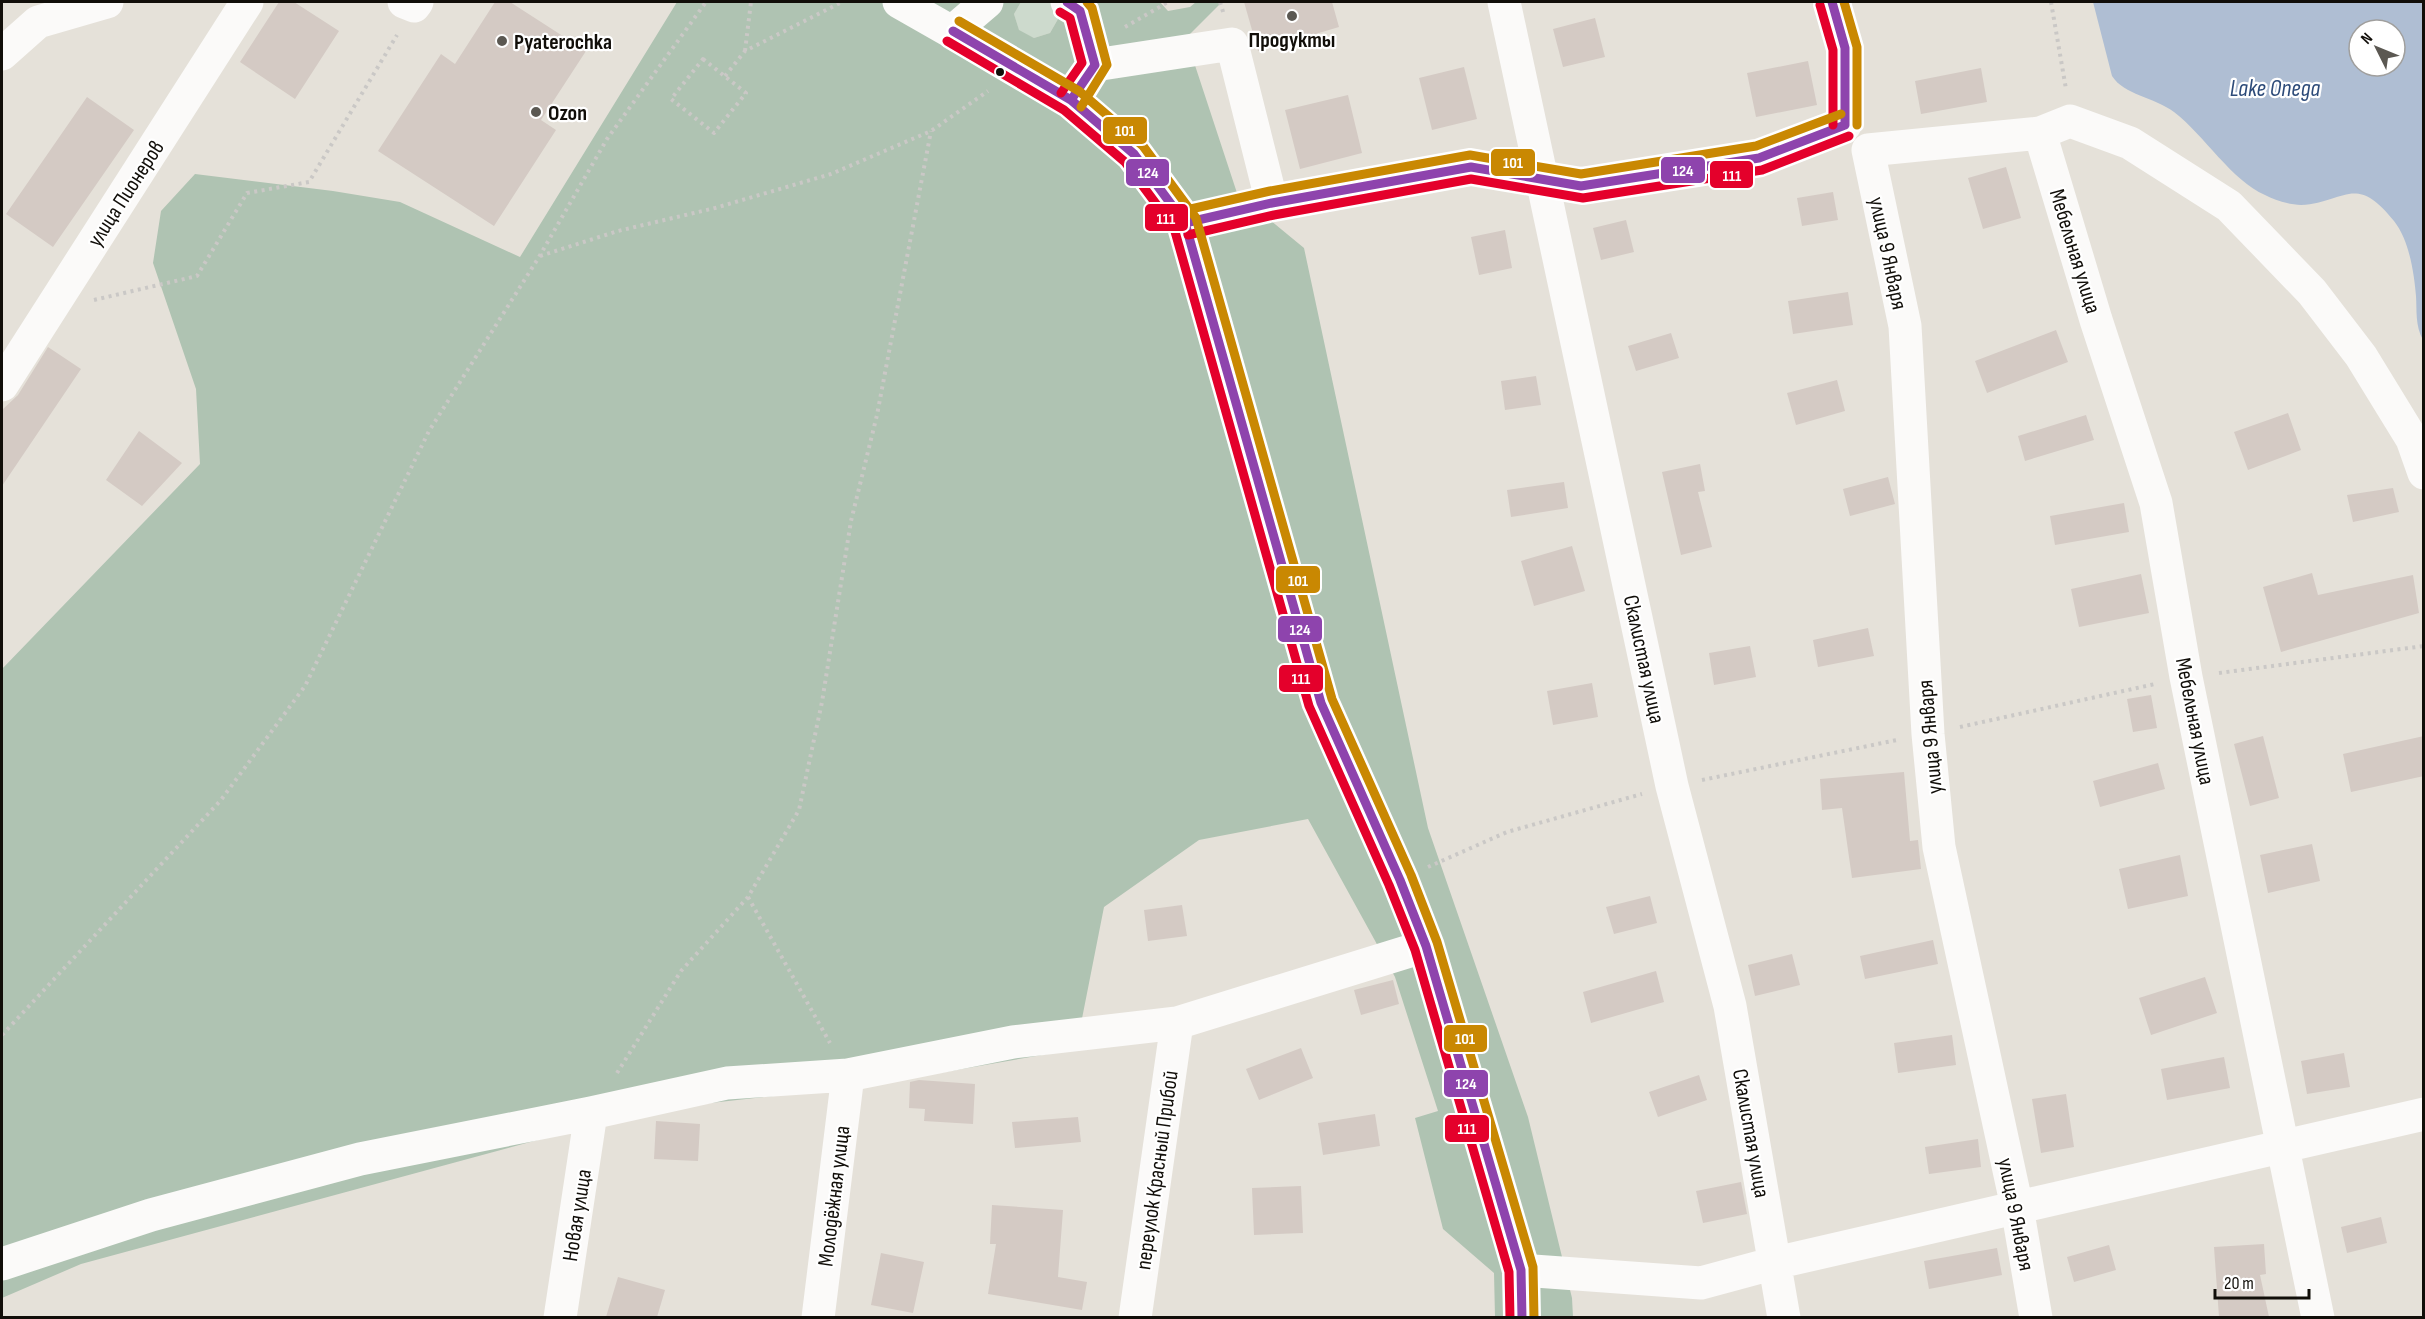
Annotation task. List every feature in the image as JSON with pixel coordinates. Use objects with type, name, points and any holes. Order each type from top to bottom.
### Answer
[{"type":"main road","points":[[1185,223],[1321,703],[1400,880],[1426,946],[1521,1270],[1522,1317]]},
{"type":"street","points":[[2,54],[38,12],[106,2]]},
{"type":"street","name":"улица Пионеров","points":[[2,385],[248,2]]},
{"type":"street","points":[[899,2],[1071,100],[1134,154],[1185,223],[1272,203],[1471,167],[1581,186],[1759,158],[1845,125]]},
{"type":"street","points":[[953,31],[987,2]]},
{"type":"street","points":[[1067,2],[1080,10],[1093,56],[1071,100]]},
{"type":"street","name":"Скалистая улица","points":[[1504,2],[1544,180],[1672,786],[1730,1006],[1784,1317]]},
{"type":"street","points":[[1832,2],[1845,48],[1845,125],[1868,150],[2040,133],[2070,121],[2130,143],[2229,206],[2312,292],[2361,356],[2412,439],[2424,473]]},
{"type":"street","points":[[1093,56],[1232,44],[1272,203]]},
{"type":"street","name":"Мебельная улица","points":[[2040,133],[2096,320],[2157,503],[2186,678],[2318,1317]]},
{"type":"street","name":"улица 9 Января","points":[[1868,150],[1905,326],[1928,734],[1939,847],[2017,1208],[2036,1317]]},
{"type":"street","points":[[2,1264],[151,1215],[360,1159],[727,1083],[848,1076],[1012,1042],[1177,1023],[1426,946]]},
{"type":"street","name":"переулок Красный Прибой","points":[[1136,1317],[1177,1023]]},
{"type":"street","name":"Молодёжная улица","points":[[818,1317],[848,1076]]},
{"type":"street","name":"Новая улица","points":[[560,1317],[591,1113]]},
{"type":"street","points":[[1521,1270],[1701,1283],[1775,1263],[2424,1114]]},
{"type":"path","points":[[2,1035],[221,800],[305,686],[429,431],[539,256],[607,140],[706,2]]},
{"type":"path","points":[[745,51],[751,2]]},
{"type":"path","points":[[725,76],[745,51],[842,2]]},
{"type":"path","points":[[1093,56],[1168,2]]},
{"type":"path","points":[[2051,2],[2070,121]]},
{"type":"path","points":[[51,310],[197,276],[247,193],[309,182],[411,3]]},
{"type":"path","points":[[703,59],[725,76],[746,93],[714,133],[671,99],[703,59]]},
{"type":"path","points":[[539,256],[618,231],[715,208],[831,174],[931,131],[1017,68]]},
{"type":"path","points":[[591,1113],[681,971],[748,897],[799,810],[822,702],[851,521],[877,415],[931,131]]},
{"type":"path","points":[[748,897],[848,1076]]},
{"type":"green space","points":[[677,2],[1021,2],[1014,14],[1019,30],[1034,38],[1050,33],[1058,19],[1051,2],[1160,2],[1168,11],[1190,7],[1196,2],[1222,2],[1186,38],[1237,193],[1304,248],[1428,828],[1528,1117],[1572,1298],[1573,1317],[1495,1317],[1494,1273],[1443,1229],[1415,1118],[1438,1111],[1395,977],[1308,819],[1199,840],[1104,907],[1076,1049],[870,1085],[648,1110],[81,1264],[2,1298],[2,669],[200,464],[196,389],[153,263],[161,211],[195,174],[333,191],[400,202],[520,257]]},
{"type":"green space","points":[[1021,2],[1053,2],[1058,19],[1050,33],[1034,38],[1019,31],[1014,14]]},
{"type":"water","name":"Lake Onega","points":[[2093,2],[2423,2],[2423,340],[2418,323],[2414,277],[2407,247],[2394,221],[2381,206],[2359,194],[2349,194],[2301,205],[2283,202],[2265,195],[2230,169],[2174,112],[2124,88],[2112,76]]},
{"type":"building","points":[[279,2],[294,2],[339,31],[295,99],[240,62]]},
{"type":"building","points":[[495,2],[510,2],[586,51],[541,120],[556,130],[494,226],[378,151],[441,54],[455,64]]},
{"type":"building","name":"Продукты","points":[[1244,2],[1332,2],[1339,27],[1258,51]]},
{"type":"building","points":[[1595,18],[1605,57],[1563,67],[1553,29]]},
{"type":"building","points":[[1808,61],[1817,105],[1756,117],[1747,73]]},
{"type":"building","points":[[1464,67],[1477,119],[1432,130],[1419,78]]},
{"type":"building","points":[[1981,68],[1987,102],[1921,114],[1915,81]]},
{"type":"building","points":[[1348,95],[1362,153],[1300,169],[1285,110]]},
{"type":"building","points":[[87,97],[134,130],[53,247],[6,214]]},
{"type":"building","points":[[2006,167],[2021,218],[1983,229],[1968,178]]},
{"type":"building","points":[[1833,192],[1838,220],[1802,226],[1797,198]]},
{"type":"building","points":[[1626,220],[1634,252],[1601,260],[1593,228]]},
{"type":"building","points":[[1505,230],[1512,268],[1479,275],[1471,237]]},
{"type":"building","points":[[1848,292],[1853,325],[1793,334],[1788,301]]},
{"type":"building","points":[[2056,330],[2068,362],[1987,393],[1975,361]]},
{"type":"building","points":[[1671,333],[1679,358],[1636,371],[1628,346]]},
{"type":"building","points":[[48,347],[81,369],[2,486],[2,410],[18,395]]},
{"type":"building","points":[[1536,376],[1541,405],[1505,410],[1501,381]]},
{"type":"building","points":[[1837,380],[1845,411],[1796,425],[1787,393]]},
{"type":"building","points":[[2288,413],[2301,450],[2248,470],[2234,432]]},
{"type":"building","points":[[2086,415],[2094,440],[2025,461],[2018,436]]},
{"type":"building","points":[[139,431],[182,463],[142,506],[106,480]]},
{"type":"building","points":[[1700,464],[1705,491],[1698,492],[1712,547],[1681,555],[1662,472]]},
{"type":"building","points":[[1888,477],[1895,504],[1850,516],[1843,489]]},
{"type":"building","points":[[1564,482],[1568,508],[1511,517],[1507,490]]},
{"type":"building","points":[[2393,488],[2399,512],[2353,522],[2347,495]]},
{"type":"building","points":[[2124,503],[2129,532],[2055,545],[2050,516]]},
{"type":"building","points":[[1572,546],[1585,591],[1534,606],[1521,561]]},
{"type":"building","points":[[2312,573],[2318,595],[2413,575],[2419,613],[2281,652],[2263,587]]},
{"type":"building","points":[[2141,574],[2149,613],[2079,627],[2071,589]]},
{"type":"building","points":[[1868,628],[1874,656],[1818,667],[1813,640]]},
{"type":"building","points":[[1750,646],[1756,677],[1714,685],[1709,653]]},
{"type":"building","points":[[1592,683],[1598,717],[1553,725],[1547,691]]},
{"type":"building","points":[[2151,695],[2157,728],[2133,732],[2127,699]]},
{"type":"building","points":[[2263,736],[2279,798],[2250,806],[2234,744]]},
{"type":"building","points":[[2424,736],[2424,776],[2351,792],[2343,754]]},
{"type":"building","points":[[2158,763],[2165,789],[2100,807],[2093,781]]},
{"type":"building","points":[[1904,772],[1910,841],[1918,840],[1921,869],[1852,878],[1842,808],[1822,810],[1820,779]]},
{"type":"building","points":[[2312,844],[2320,881],[2268,893],[2260,855]]},
{"type":"building","points":[[2180,855],[2188,896],[2128,909],[2119,869]]},
{"type":"building","points":[[1650,896],[1657,923],[1614,934],[1606,907]]},
{"type":"building","points":[[1182,905],[1187,936],[1148,941],[1144,910]]},
{"type":"building","points":[[1933,940],[1938,964],[1865,979],[1860,956]]},
{"type":"building","points":[[1792,954],[1800,985],[1755,996],[1748,965]]},
{"type":"building","points":[[1656,971],[1664,1002],[1591,1023],[1583,992]]},
{"type":"building","points":[[2205,977],[2217,1013],[2151,1035],[2139,998]]},
{"type":"building","points":[[1393,980],[1399,1004],[1361,1015],[1354,990]]},
{"type":"building","points":[[1952,1035],[1956,1065],[1898,1073],[1894,1043]]},
{"type":"building","points":[[1301,1048],[1313,1078],[1259,1100],[1246,1069]]},
{"type":"building","points":[[2344,1053],[2350,1087],[2307,1094],[2301,1061]]},
{"type":"building","points":[[2224,1057],[2230,1088],[2167,1100],[2161,1069]]},
{"type":"building","points":[[1699,1075],[1707,1100],[1658,1117],[1649,1092]]},
{"type":"building","points":[[919,1080],[975,1084],[973,1124],[924,1121],[925,1109],[909,1108],[910,1082]]},
{"type":"building","points":[[2066,1094],[2074,1147],[2041,1153],[2032,1099]]},
{"type":"building","points":[[1375,1114],[1380,1146],[1323,1155],[1318,1123]]},
{"type":"building","points":[[1078,1117],[1081,1142],[1015,1148],[1012,1122]]},
{"type":"building","points":[[656,1121],[700,1124],[698,1161],[654,1159]]},
{"type":"building","points":[[1978,1139],[1981,1167],[1929,1174],[1925,1147]]},
{"type":"building","points":[[1741,1182],[1747,1214],[1703,1223],[1696,1191]]},
{"type":"building","points":[[1301,1186],[1303,1233],[1254,1235],[1252,1188]]},
{"type":"building","points":[[992,1205],[1063,1210],[1058,1277],[1087,1282],[1082,1310],[988,1294],[996,1244],[990,1244]]},
{"type":"building","points":[[2381,1217],[2387,1243],[2347,1253],[2341,1227]]},
{"type":"building","points":[[2264,1244],[2266,1274],[2260,1275],[2269,1317],[2219,1317],[2214,1247]]},
{"type":"building","points":[[2109,1245],[2116,1270],[2074,1282],[2067,1257]]},
{"type":"building","points":[[1997,1248],[2002,1275],[1929,1289],[1924,1261]]},
{"type":"building","points":[[881,1253],[924,1262],[913,1313],[871,1305]]},
{"type":"building","points":[[618,1277],[665,1290],[657,1317],[606,1317]]},
{"type":"transit line","name":"124","points":[[1067,2],[1080,11],[1095,65],[1071,100]]},
{"type":"transit line","name":"101","points":[[1081,107],[1107,65],[1092,8],[1087,2]]},
{"type":"transit line","name":"124","points":[[1832,2],[1845,48],[1845,125]]},
{"type":"transit line","name":"101","points":[[1844,2],[1857,47],[1857,125]]},
{"type":"transit line","name":"111","points":[[1820,5],[1833,50],[1833,125]]},
{"type":"transit line","name":"111","points":[[1060,12],[1070,18],[1082,63],[1061,93]]},
{"type":"transit line","name":"101","points":[[959,21],[1079,91],[1143,146],[1196,218],[1332,699],[1411,875],[1437,942],[1533,1267],[1534,1318]]},
{"type":"transit line","name":"124","points":[[953,31],[1071,100],[1134,154],[1185,223],[1321,703],[1400,880],[1426,946],[1521,1270],[1522,1318]]},
{"type":"transit line","name":"111","points":[[947,41],[1064,110],[1125,162],[1174,228],[1309,706],[1389,885],[1415,950],[1509,1272],[1510,1318]]},
{"type":"transit line","name":"101","points":[[1182,211],[1270,191],[1470,155],[1581,174],[1756,146],[1841,114]]},
{"type":"transit line","name":"124","points":[[1185,223],[1272,203],[1471,167],[1581,186],[1759,158],[1845,125]]},
{"type":"transit line","name":"111","points":[[1188,235],[1274,215],[1471,179],[1583,198],[1762,170],[1849,136]]},
{"type":"place","name":"Продукты","points":[[1292,16]]},
{"type":"place","name":"Pyaterochka","points":[[502,41]]},
{"type":"place","name":"Ozon","points":[[536,112]]}]
